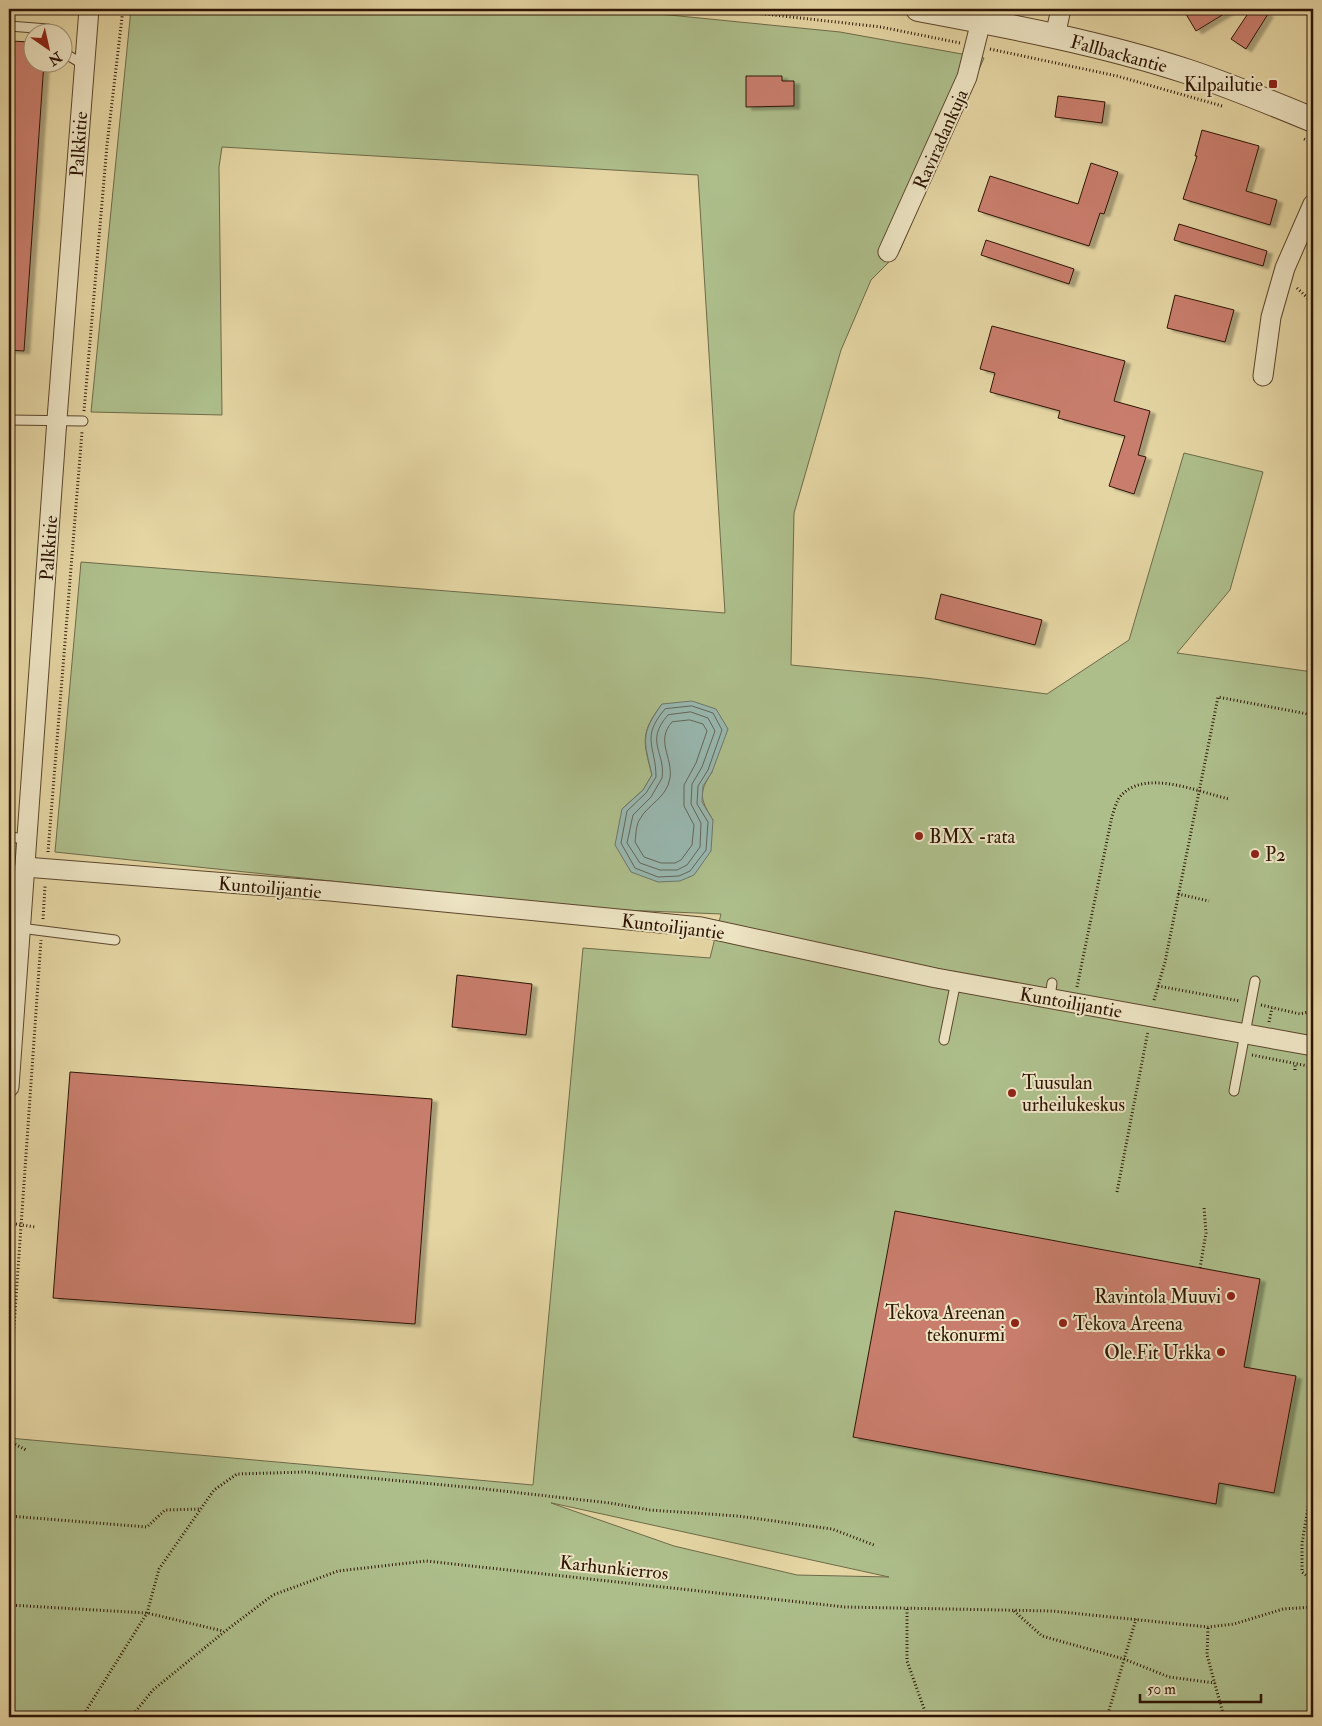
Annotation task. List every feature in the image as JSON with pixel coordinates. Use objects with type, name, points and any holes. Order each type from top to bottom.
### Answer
[{"type":"street","name":"Palkkitie","points":[[9,1087],[24,867],[18,838],[57,419],[89,9]]},
{"type":"street","name":"Fallbackantie","points":[[918,9],[1056,36],[1189,72],[1252,94],[1305,128]]},
{"type":"street","points":[[1056,36],[1061,9]]},
{"type":"street","name":"Raviradankuja","points":[[888,252],[967,77],[981,21]]},
{"type":"street","points":[[1263,376],[1270,317],[1285,268],[1313,204]]},
{"type":"street","name":"Kuntoilijantie","points":[[24,867],[340,892],[701,927],[956,982],[1051,991],[1313,1046]]},
{"type":"lane","points":[[9,26],[22,27]]},
{"type":"lane","points":[[72,58],[84,65]]},
{"type":"lane","points":[[9,420],[57,419],[83,421]]},
{"type":"lane","points":[[20,928],[115,940]]},
{"type":"lane","points":[[1234,1091],[1255,981]]},
{"type":"lane","points":[[944,1040],[956,982]]},
{"type":"path","points":[[10,1384],[42,932],[83,421],[107,145],[122,9]]},
{"type":"path","points":[[720,9],[881,27],[1117,76],[1228,108]]},
{"type":"path","points":[[1305,128],[1313,143]]},
{"type":"path","points":[[1154,1000],[1178,894],[1218,696],[1313,715]]},
{"type":"path","points":[[1077,987],[1112,816],[1119,798],[1132,788],[1162,782],[1229,799]]},
{"type":"path","points":[[1178,894],[1209,901]]},
{"type":"path","points":[[1158,986],[1300,1014],[1313,1011]]},
{"type":"path","points":[[1138,1034],[1157,1037]]},
{"type":"path","points":[[1117,1192],[1147,1035]]},
{"type":"path","points":[[1240,1052],[1313,1067]]},
{"type":"path","points":[[1295,1064],[1295,1070]]},
{"type":"path","points":[[1200,1268],[1206,1232],[1204,1207]]},
{"type":"path","points":[[9,1223],[35,1227]]},
{"type":"path","points":[[9,1441],[26,1450]]},
{"type":"path","points":[[82,1717],[147,1613],[159,1569],[214,1490],[237,1474],[305,1472],[476,1488],[610,1503],[650,1510],[738,1516],[832,1529],[874,1544]]},
{"type":"path","points":[[1313,1478],[1302,1543],[1302,1572],[1313,1581]]},
{"type":"path","points":[[9,1516],[147,1527],[165,1510],[201,1509]]},
{"type":"path","name":"Karhunkierros","points":[[131,1717],[154,1690],[224,1632],[273,1595],[338,1570],[426,1560],[845,1607],[1052,1612],[1208,1627],[1234,1624],[1283,1609],[1313,1607]]},
{"type":"path","points":[[9,1605],[147,1613],[224,1632]]},
{"type":"path","points":[[907,1609],[907,1662],[927,1717]]},
{"type":"path","points":[[1014,1611],[1042,1636],[1124,1659],[1169,1677],[1215,1683]]},
{"type":"path","points":[[1107,1717],[1136,1619]]},
{"type":"path","points":[[1208,1627],[1207,1655],[1224,1717]]},
{"type":"green space","points":[[131,9],[609,9],[840,32],[984,58],[899,252],[871,280],[841,350],[794,513],[791,665],[925,678],[1047,694],[1129,640],[1184,453],[1263,472],[1230,590],[1177,653],[1313,672],[1313,1717],[9,1717],[9,1438],[533,1485],[583,948],[710,958],[721,914],[597,909],[55,852],[81,562],[725,613],[698,175],[222,147],[219,167],[222,415],[91,412]],"holes":[[[662,704],[712,772],[704,785],[702,796],[705,807],[713,820],[622,809],[643,790],[652,775],[645,738],[650,723]],[[552,1503],[889,1577],[797,1575],[674,1546]]]},
{"type":"water","points":[[692,701],[716,709],[728,729],[712,772],[703,786],[702,802],[713,820],[711,851],[694,875],[680,881],[658,882],[631,872],[615,845],[622,809],[643,790],[652,775],[646,746],[647,731],[650,723],[662,704]]},
{"type":"building","points":[[1183,9],[1232,9],[1196,31]]},
{"type":"building","points":[[1251,9],[1259,9],[1268,14],[1246,49],[1231,39]]},
{"type":"building","points":[[9,41],[22,42],[22,72],[43,72],[24,351],[9,350]]},
{"type":"building","points":[[746,76],[782,76],[782,81],[794,81],[794,106],[746,107]]},
{"type":"building","points":[[1058,96],[1105,102],[1102,123],[1055,117]]},
{"type":"building","points":[[1202,130],[1259,146],[1246,191],[1277,200],[1270,225],[1183,199],[1197,156],[1195,156]]},
{"type":"building","points":[[1091,163],[1118,172],[1104,214],[1100,213],[1089,246],[978,211],[990,176],[1078,204]]},
{"type":"building","points":[[1179,224],[1267,251],[1263,266],[1174,240]]},
{"type":"building","points":[[986,240],[1074,269],[1069,284],[981,255]]},
{"type":"building","points":[[1175,295],[1234,310],[1225,342],[1167,328]]},
{"type":"building","points":[[992,326],[1125,361],[1114,401],[1150,411],[1138,455],[1146,457],[1134,494],[1109,486],[1125,436],[1058,418],[1060,411],[990,392],[995,373],[980,369]]},
{"type":"building","points":[[941,594],[1042,620],[1035,645],[935,619]]},
{"type":"building","points":[[457,975],[532,984],[526,1035],[452,1027]]},
{"type":"building","points":[[70,1072],[432,1099],[415,1324],[53,1298]]},
{"type":"building","name":"Tekova Areena","points":[[895,1211],[1260,1279],[1244,1367],[1296,1376],[1274,1493],[1219,1483],[1216,1504],[853,1437]]},
{"type":"place","name":"Kilpailutie","points":[[1273,84]]},
{"type":"place","name":"BMX -rata","points":[[919,836]]},
{"type":"place","name":"P2","points":[[1255,854]]},
{"type":"place","name":"Tuusulan urheilukeskus","points":[[1012,1093]]},
{"type":"place","name":"Ravintola Muuvi","points":[[1231,1296]]},
{"type":"place","name":"Tekova Areenan tekonurmi","points":[[1015,1323]]},
{"type":"place","name":"Tekova Areena","points":[[1063,1323]]},
{"type":"place","name":"Ole.Fit Urkka","points":[[1221,1352]]}]
